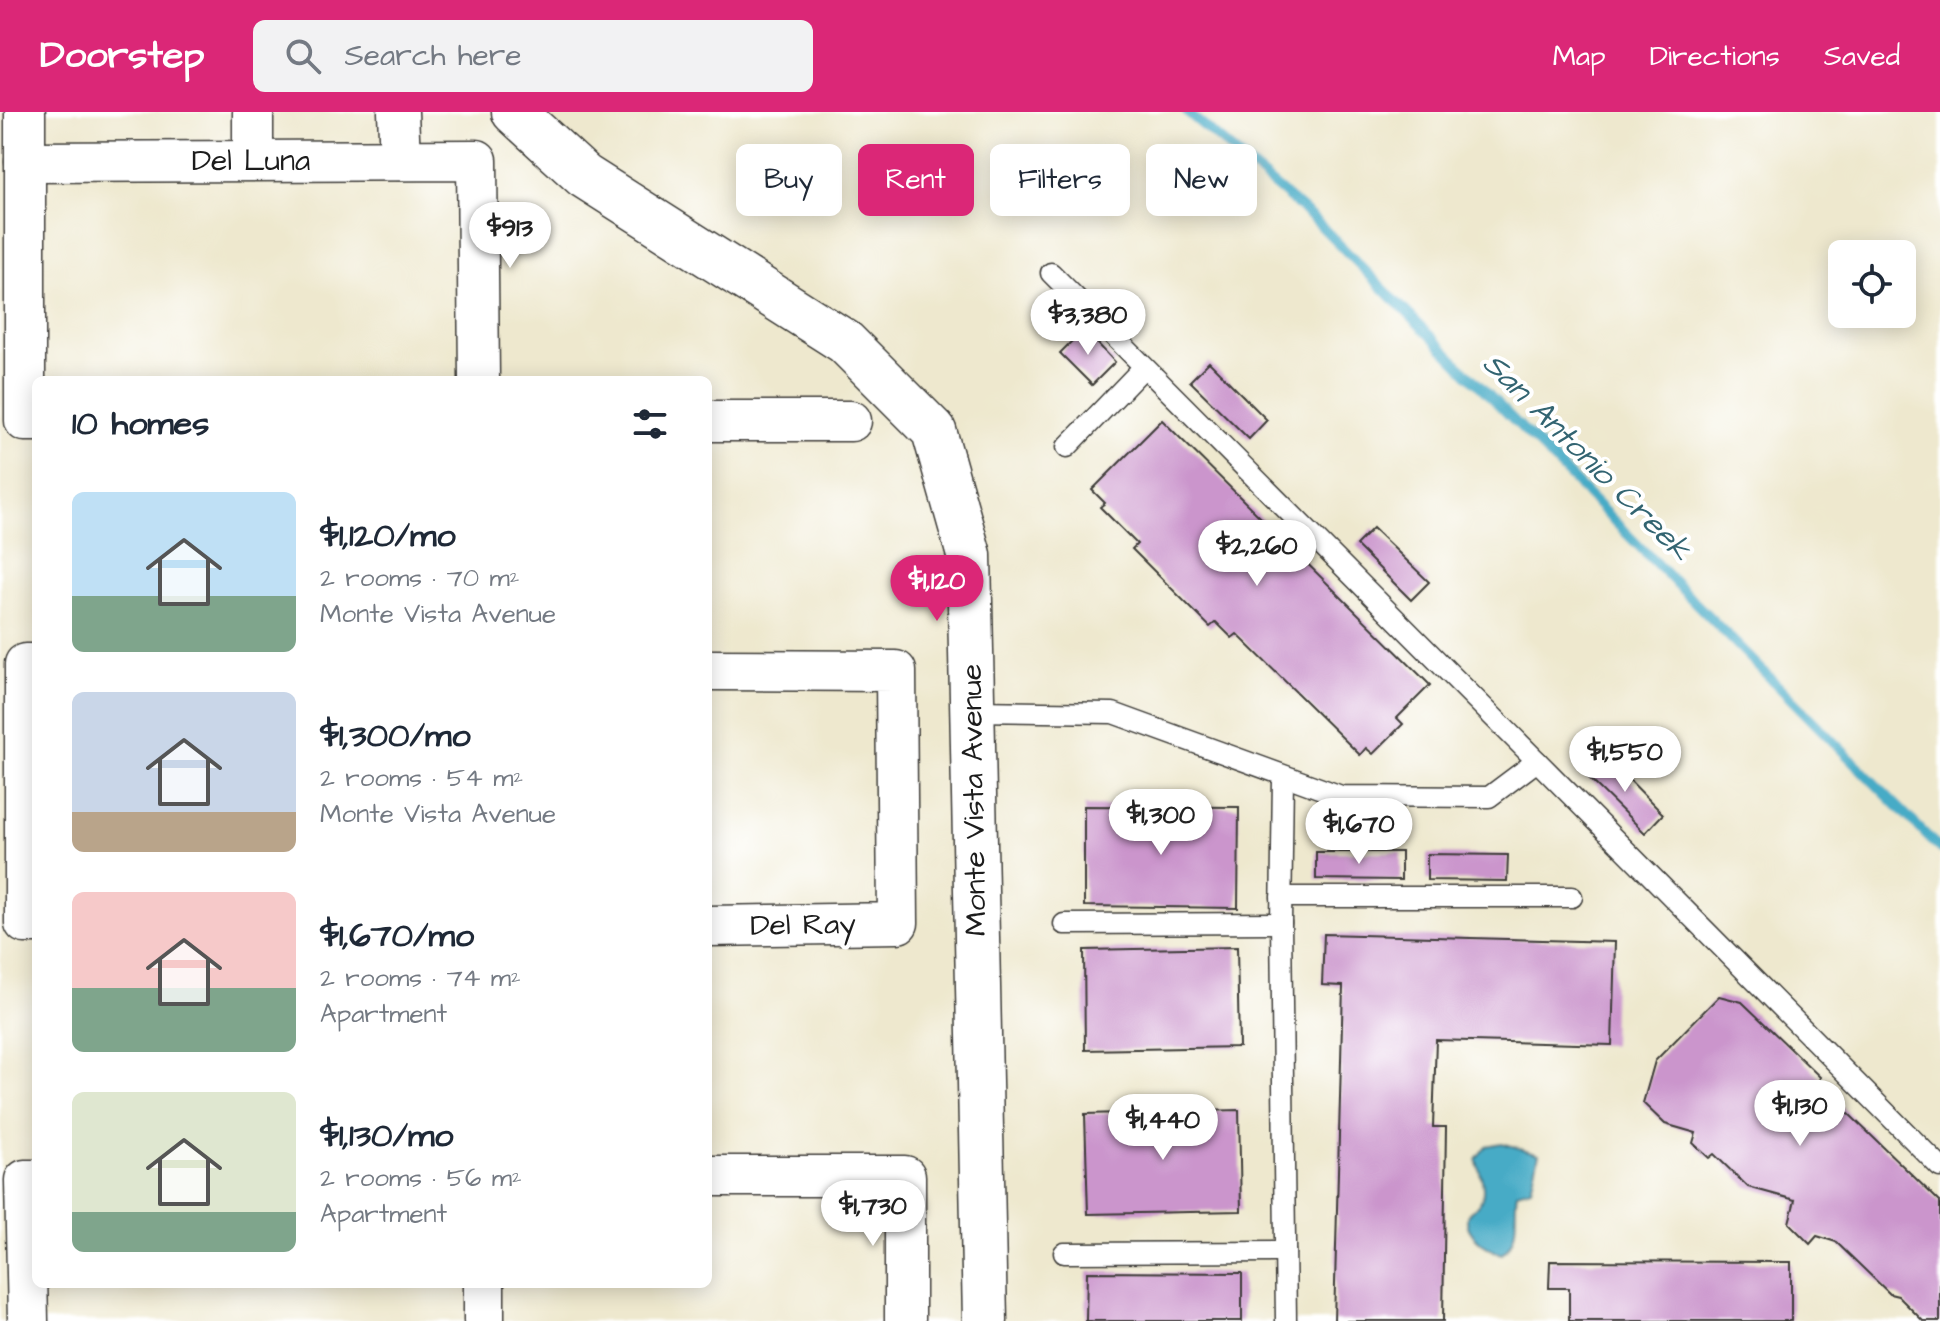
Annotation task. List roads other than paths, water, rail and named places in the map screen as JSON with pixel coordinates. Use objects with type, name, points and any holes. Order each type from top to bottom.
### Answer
[{"type":"street","points":[[25,112],[30,421]]},
{"type":"street","points":[[253,112],[253,160]]},
{"type":"street","points":[[398,112],[400,160]]},
{"type":"street","name":"Monte Vista Avenue","points":[[514,112],[584,176],[845,342],[934,431],[969,555],[985,1321]]},
{"type":"street","name":"Del Luna","points":[[25,162],[477,160],[479,376]]},
{"type":"street","points":[[712,421],[851,421]]},
{"type":"street","points":[[30,664],[30,923]]},
{"type":"street","name":"Del Ray","points":[[712,670],[896,671],[898,923],[712,926]]},
{"type":"street","points":[[712,1176],[905,1176],[905,1321]]},
{"type":"street","points":[[28,1321],[25,1180],[32,1180]]},
{"type":"street","points":[[484,1288],[484,1321]]},
{"type":"lane","points":[[1051,273],[1940,1167]]},
{"type":"lane","points":[[1067,447],[1144,367]]},
{"type":"lane","points":[[973,711],[1113,713],[1341,796],[1489,797],[1537,761]]},
{"type":"lane","points":[[1283,777],[1281,923],[1286,1321]]},
{"type":"lane","points":[[1281,897],[1572,897]]},
{"type":"lane","points":[[1064,924],[1281,923]]},
{"type":"lane","points":[[1064,1253],[1285,1252]]},
{"type":"water","points":[[1502,1143],[1539,1154],[1531,1188],[1517,1192],[1514,1233],[1502,1254],[1474,1236],[1467,1216],[1479,1204],[1483,1194],[1476,1159],[1486,1146]]},
{"type":"waterway","name":"San Antonio Creek","points":[[1187,112],[1315,220],[1940,849]]}]
